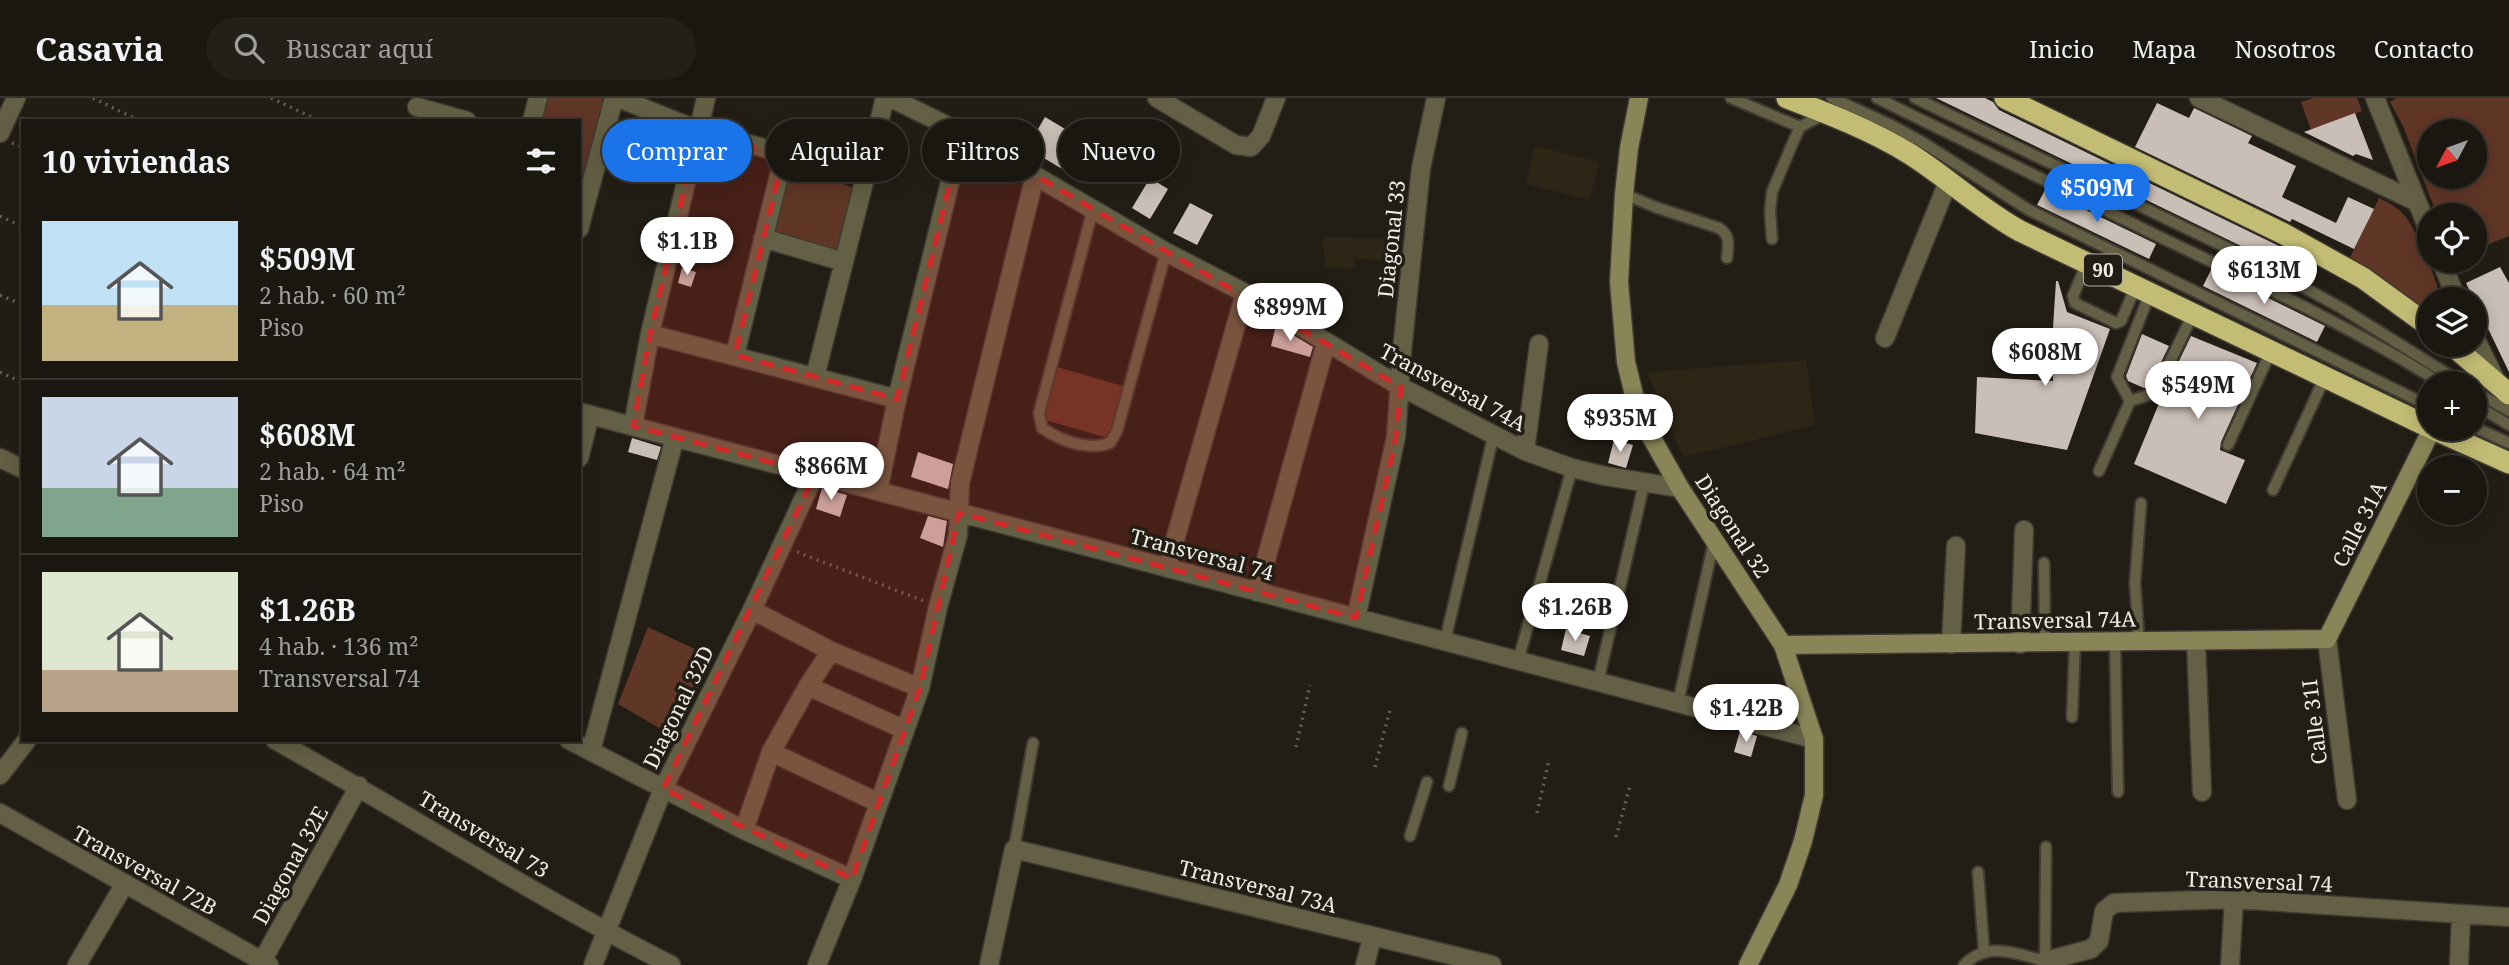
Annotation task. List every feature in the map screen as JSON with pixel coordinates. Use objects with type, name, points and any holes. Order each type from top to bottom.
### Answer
[{"type":"highway","name":"90","points":[[1787,98],[1829,106],[1912,155],[2006,223],[2417,421]]},
{"type":"highway","points":[[2005,98],[2029,103],[2282,233],[2362,278],[2417,315]]},
{"type":"highway","points":[[2466,357],[2503,389]]},
{"type":"highway","name":"90","points":[[2460,441],[2509,463]]},
{"type":"street","points":[[0,134],[16,98]]},
{"type":"street","points":[[533,119],[538,98]]},
{"type":"street","points":[[581,222],[616,98],[670,119]]},
{"type":"street","points":[[701,119],[706,98]]},
{"type":"street","points":[[880,119],[885,98]]},
{"type":"street","name":"Transversal 74A","points":[[891,98],[934,119]]},
{"type":"street","points":[[1157,98],[1236,145],[1251,147],[1261,136],[1276,98]]},
{"type":"street","name":"Diagonal 33","points":[[1356,618],[1396,437],[1421,168],[1436,98]]},
{"type":"street","name":"Diagonal 32","points":[[1639,98],[1629,148],[1619,282],[1626,362],[1636,403],[1648,433],[1680,488],[1783,645],[1814,740],[1814,795],[1803,841],[1788,885],[1748,965]]},
{"type":"street","points":[[2199,98],[2417,202]]},
{"type":"street","points":[[2229,98],[2235,116]]},
{"type":"street","points":[[2375,98],[2417,202]]},
{"type":"street","points":[[416,109],[458,119]]},
{"type":"street","name":"Transversal 74A","points":[[1044,180],[1166,252],[1245,293],[1401,387],[1525,451],[1572,468],[1644,484],[1680,488]]},
{"type":"street","points":[[633,426],[650,334],[686,182]]},
{"type":"street","points":[[735,355],[777,182]]},
{"type":"street","points":[[815,377],[864,182]]},
{"type":"street","points":[[878,491],[897,399],[950,182]]},
{"type":"street","points":[[817,965],[852,879],[920,688],[958,535],[960,483],[1033,182]]},
{"type":"street","points":[[1885,338],[1948,182]]},
{"type":"street","points":[[764,238],[844,262]]},
{"type":"street","points":[[1167,568],[1245,293]]},
{"type":"street","points":[[650,334],[897,399]]},
{"type":"street","points":[[1258,592],[1326,343]]},
{"type":"street","points":[[1525,451],[1539,344]]},
{"type":"street","points":[[2485,357],[2503,389]]},
{"type":"street","points":[[581,443],[585,413]]},
{"type":"street","name":"Transversal 74","points":[[585,413],[1814,740]]},
{"type":"street","points":[[591,751],[675,437]]},
{"type":"street","name":"Calle 31A","points":[[2327,639],[2425,441]]},
{"type":"street","points":[[0,458],[21,468]]},
{"type":"street","name":"Diagonal 32D","points":[[593,965],[663,789],[752,610],[815,474]]},
{"type":"street","points":[[2020,644],[2024,530]]},
{"type":"street","points":[[1951,644],[1956,546]]},
{"type":"street","points":[[752,610],[831,651],[920,688]]},
{"type":"street","name":"Transversal 74A","points":[[1783,645],[2327,639]]},
{"type":"street","name":"Calle 31I","points":[[2327,639],[2347,800]]},
{"type":"street","points":[[2196,641],[2202,792]]},
{"type":"street","points":[[744,830],[771,752],[808,685],[831,651]]},
{"type":"street","points":[[808,685],[905,730]]},
{"type":"street","points":[[0,775],[25,742]]},
{"type":"street","name":"Transversal 73","points":[[279,742],[359,786],[607,933],[671,965]]},
{"type":"street","points":[[573,742],[744,830],[852,879]]},
{"type":"street","points":[[771,752],[879,803]]},
{"type":"street","name":"Diagonal 32E","points":[[264,964],[359,786]]},
{"type":"street","name":"Transversal 72B","points":[[0,813],[264,964]]},
{"type":"street","points":[[989,965],[1014,849]]},
{"type":"street","name":"Transversal 73A","points":[[1014,849],[1492,965]]},
{"type":"street","points":[[77,965],[124,885]]},
{"type":"street","points":[[2230,965],[2234,899]]},
{"type":"street","name":"Transversal 74","points":[[2045,963],[2091,949],[2099,941],[2104,911],[2114,903],[2234,899],[2509,917]]},
{"type":"street","points":[[2459,965],[2461,914]]},
{"type":"street","points":[[1365,965],[1372,938]]},
{"type":"lane","points":[[1731,98],[1800,127]]},
{"type":"lane","points":[[1877,98],[1979,150],[2329,318],[2422,371]]},
{"type":"lane","points":[[1915,98],[2269,268],[2343,309],[2441,371]]},
{"type":"lane","points":[[1772,239],[1772,192],[1800,127],[1829,106],[1889,124],[2029,210],[2417,400]]},
{"type":"lane","points":[[1624,194],[1727,232],[1727,258]]},
{"type":"lane","points":[[1093,209],[1039,413],[1042,428],[1055,438],[1096,448],[1110,443],[1117,431],[1166,252]]},
{"type":"lane","points":[[2087,263],[2072,300],[2116,323],[2143,290]]},
{"type":"lane","points":[[2130,401],[2116,377],[2143,290]]},
{"type":"lane","points":[[2099,471],[2130,401],[2155,393],[2193,314]]},
{"type":"lane","points":[[2228,445],[2271,351]]},
{"type":"lane","points":[[2273,490],[2325,377]]},
{"type":"lane","points":[[2487,398],[2509,411]]},
{"type":"lane","points":[[2487,412],[2509,425]]},
{"type":"lane","points":[[1445,641],[1494,433]]},
{"type":"lane","points":[[2487,433],[2509,443]]},
{"type":"lane","points":[[1518,661],[1572,468]]},
{"type":"lane","points":[[1598,682],[1644,484]]},
{"type":"lane","points":[[2139,642],[2135,583],[2141,503]]},
{"type":"lane","points":[[1678,703],[1714,538]]},
{"type":"lane","points":[[2044,563],[2045,643]]},
{"type":"lane","points":[[2115,642],[2118,792]]},
{"type":"lane","points":[[2072,717],[2075,643]]},
{"type":"lane","points":[[1449,786],[1462,733]]},
{"type":"lane","points":[[1014,849],[1032,743]]},
{"type":"lane","points":[[1410,836],[1427,782]]},
{"type":"lane","points":[[1964,965],[1984,951],[1999,949],[2045,963],[2046,847]]},
{"type":"lane","points":[[1978,872],[1984,951]]},
{"type":"path","points":[[93,98],[136,119]]},
{"type":"path","points":[[271,98],[316,119]]},
{"type":"path","points":[[0,216],[21,226]]},
{"type":"path","points":[[0,295],[21,304]]},
{"type":"path","points":[[0,372],[21,382]]},
{"type":"path","points":[[794,551],[927,603]]},
{"type":"path","points":[[1296,747],[1310,685]]},
{"type":"path","points":[[1375,766],[1390,710]]},
{"type":"path","points":[[1536,813],[1549,760]]},
{"type":"path","points":[[1616,837],[1630,786]]},
{"type":"highlighted area","points":[[698,130],[784,155],[735,355],[897,399],[962,133],[1401,387],[1396,437],[1356,618],[959,513],[920,688],[852,879],[663,789],[815,474],[633,426],[650,334]]},
{"type":"shaded area","points":[[543,98],[602,98],[609,101],[604,119],[602,119],[581,207],[581,119],[538,119]]},
{"type":"shaded area","points":[[2313,98],[2357,98],[2362,111],[2311,130],[2301,102]]},
{"type":"shaded area","points":[[2396,98],[2509,98],[2509,236],[2487,245],[2487,203],[2432,203],[2427,189],[2487,189],[2487,119],[2417,119],[2417,163],[2403,126],[2390,102]]},
{"type":"shaded area","points":[[1535,146],[1599,162],[1590,200],[1526,184]]},
{"type":"shaded area","points":[[785,182],[836,182],[855,188],[839,254],[770,237]]},
{"type":"shaded area","points":[[2379,198],[2394,206],[2410,224],[2417,237],[2417,273],[2433,273],[2437,287],[2417,287],[2417,305],[2349,260]]},
{"type":"shaded area","points":[[1322,237],[1393,239],[1390,261],[1355,258],[1355,269],[1326,267]]},
{"type":"shaded area","points":[[1806,360],[1815,425],[1683,457],[1647,372]]},
{"type":"shaded area","points":[[1057,367],[1123,386],[1108,438],[1042,419]]},
{"type":"shaded area","points":[[648,627],[714,658],[673,736],[618,704]]},
{"type":"building","points":[[1936,98],[1985,98],[1993,102],[1999,110],[2279,246],[2272,261]]},
{"type":"building","points":[[2157,103],[2189,118],[2194,108],[2252,136],[2248,143],[2296,166],[2282,197],[2336,223],[2348,197],[2374,209],[2354,249],[2292,219],[2290,222],[2135,147]]},
{"type":"building","points":[[2355,113],[2373,160],[2356,154],[2353,156],[2304,132]]},
{"type":"building","points":[[1045,117],[1058,125],[1058,166],[1044,158]]},
{"type":"building","points":[[1148,182],[1157,182],[1168,189],[1150,219],[1132,208]]},
{"type":"building","points":[[2045,190],[2156,244],[2149,259],[2037,205]]},
{"type":"building","points":[[1190,203],[1213,215],[1197,245],[1173,233]]},
{"type":"building","points":[[2500,267],[2509,283],[2509,372],[2487,326],[2487,287],[2468,287],[2466,283]]},
{"type":"building","points":[[682,268],[696,272],[691,287],[678,283]]},
{"type":"building","points":[[2211,270],[2325,326],[2317,342],[2203,286]]},
{"type":"building","points":[[2056,281],[2067,312],[2110,329],[2067,450],[1975,433],[1977,377],[2053,381],[2052,343]]},
{"type":"building","points":[[1276,325],[1313,347],[1310,357],[1271,346]]},
{"type":"building","points":[[2142,334],[2169,346],[2149,387],[2144,388],[2128,381],[2126,376]]},
{"type":"building","points":[[2191,336],[2257,363],[2221,442],[2220,450],[2245,460],[2226,504],[2134,464]]},
{"type":"building","points":[[632,438],[661,447],[657,460],[628,452]]},
{"type":"building","points":[[1614,440],[1633,445],[1626,468],[1608,463]]},
{"type":"building","points":[[918,452],[953,464],[948,489],[911,477]]},
{"type":"building","points":[[822,488],[847,495],[840,517],[816,509]]},
{"type":"building","points":[[928,516],[947,521],[943,547],[920,538]]},
{"type":"building","points":[[1566,629],[1590,636],[1584,656],[1561,650]]},
{"type":"building","points":[[1740,731],[1757,736],[1751,757],[1734,752]]}]
